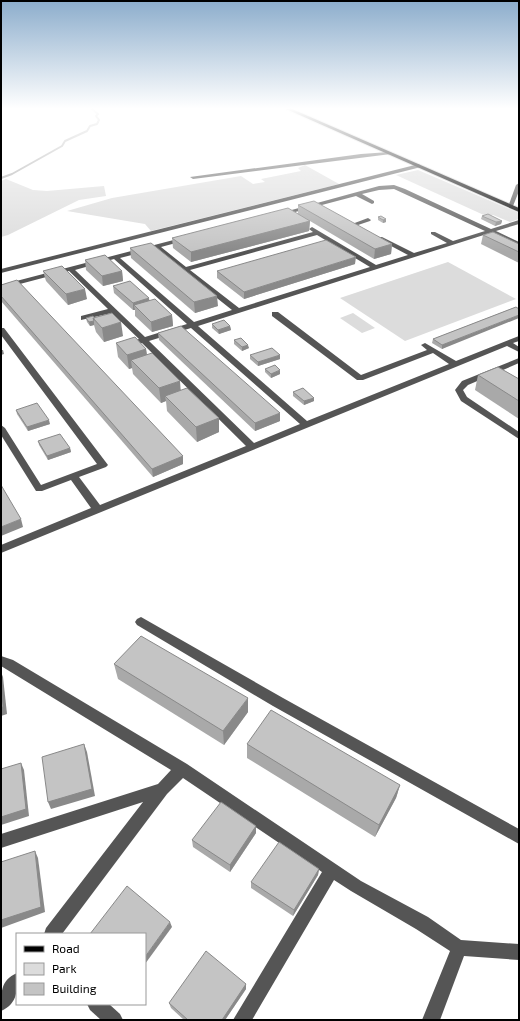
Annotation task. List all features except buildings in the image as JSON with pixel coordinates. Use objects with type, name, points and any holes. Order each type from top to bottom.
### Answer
[{"type":"main road","points":[[397,157],[519,210]]},
{"type":"street","points":[[193,177],[348,157]]},
{"type":"street","points":[[1,271],[419,166]]},
{"type":"street","points":[[510,206],[519,185]]},
{"type":"street","points":[[276,215],[322,206],[357,194],[381,188],[394,187],[519,244]]},
{"type":"street","points":[[357,194],[372,202]]},
{"type":"street","points":[[418,207],[431,203]]},
{"type":"street","points":[[284,213],[291,217]]},
{"type":"street","points":[[361,227],[352,222],[368,220]]},
{"type":"street","points":[[132,344],[519,222]]},
{"type":"street","points":[[304,225],[375,267]]},
{"type":"street","points":[[186,270],[317,232]]},
{"type":"street","points":[[433,233],[453,243]]},
{"type":"street","points":[[374,234],[413,255]]},
{"type":"street","points":[[1,287],[194,236]]},
{"type":"street","points":[[156,246],[238,311]]},
{"type":"street","points":[[115,257],[307,425]]},
{"type":"street","points":[[71,269],[253,447]]},
{"type":"street","points":[[85,309],[88,317],[97,322]]},
{"type":"street","points":[[88,317],[113,310]]},
{"type":"street","points":[[275,314],[360,378],[434,350]]},
{"type":"street","points":[[1,330],[103,464],[39,488],[1,428]]},
{"type":"street","points":[[1,549],[519,338]]},
{"type":"street","points":[[508,343],[519,350]]},
{"type":"street","points":[[425,344],[455,364]]},
{"type":"street","points":[[519,360],[465,383],[459,390],[464,399],[519,436]]},
{"type":"street","points":[[73,476],[98,510]]},
{"type":"street","points":[[140,622],[278,702],[519,837]]},
{"type":"street","points":[[1,662],[9,664],[182,769],[356,886],[422,923],[459,948],[519,952]]},
{"type":"street","points":[[53,933],[162,789],[182,769]]},
{"type":"street","points":[[1,841],[162,789]]},
{"type":"street","points":[[242,1020],[332,870]]},
{"type":"street","points":[[431,1020],[459,948]]},
{"type":"street","points":[[1,1002],[16,982]]},
{"type":"street","points":[[97,1005],[114,1020]]},
{"type":"green space","points":[[305,165],[339,184],[151,231],[145,224],[67,211],[112,198],[241,176],[253,184],[265,182],[261,179],[301,171],[298,168]]},
{"type":"green space","points":[[418,170],[519,213],[519,219],[510,222],[493,215],[486,216],[396,175]]},
{"type":"green space","points":[[6,179],[33,190],[47,191],[104,186],[106,196],[79,200],[1,237],[1,181]]},
{"type":"green space","points":[[448,262],[516,299],[405,341],[340,298]]},
{"type":"green space","points":[[353,313],[375,328],[362,333],[340,318]]},
{"type":"waterway","points":[[1,178],[12,174],[43,157]]}]
